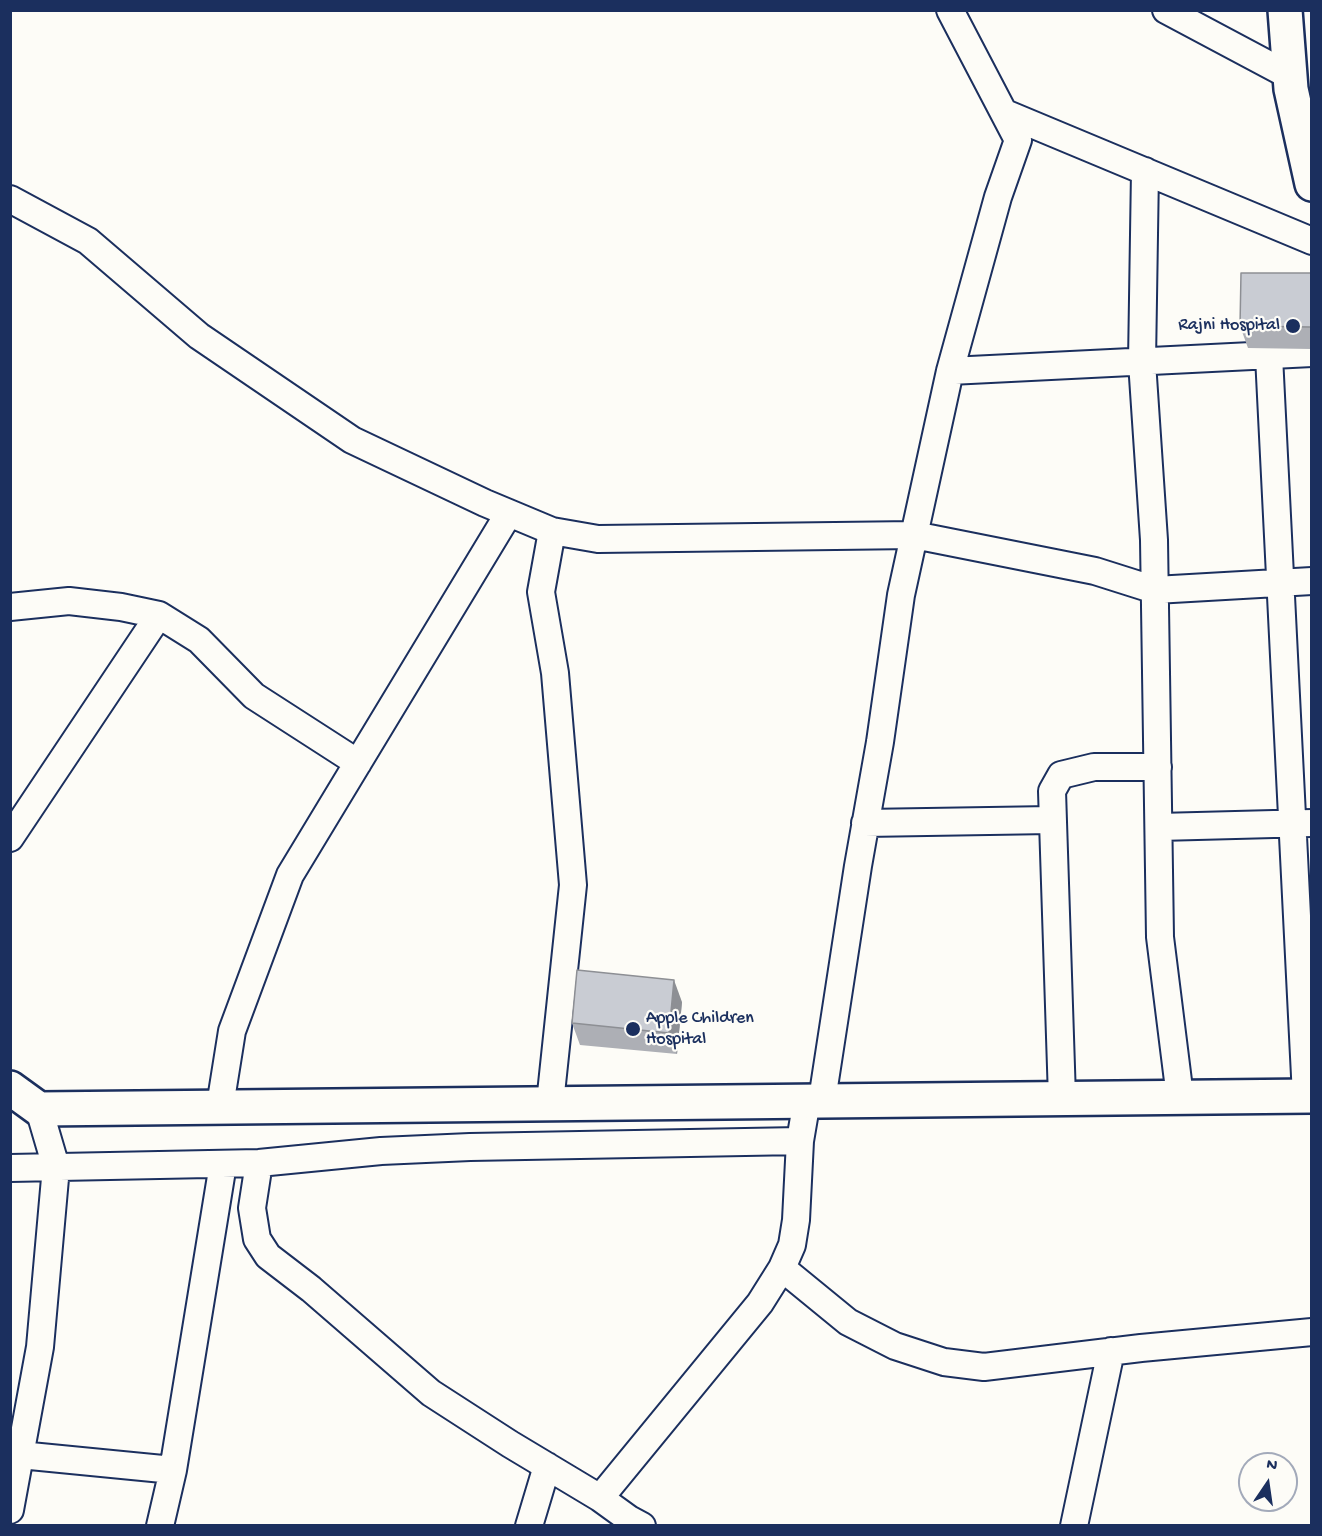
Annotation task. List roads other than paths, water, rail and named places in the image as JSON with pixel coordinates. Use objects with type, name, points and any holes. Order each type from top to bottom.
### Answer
[{"type":"street","points":[[600,1498],[760,1303],[782,1268],[792,1245],[796,1220],[800,1141],[814,1100],[880,742],[901,595],[951,371],[998,197],[1018,140],[950,10]]},
{"type":"street","points":[[1166,10],[1290,76]]},
{"type":"street","points":[[1285,10],[1290,76],[1311,184]]},
{"type":"street","points":[[1005,113],[1311,241]]},
{"type":"street","points":[[1145,171],[1142,363],[1154,540],[1160,937],[1180,1097]]},
{"type":"street","points":[[10,198],[88,241],[199,336],[351,440],[552,531],[598,539],[914,536],[1095,571],[1155,590],[1311,581]]},
{"type":"street","points":[[951,371],[1311,353]]},
{"type":"street","points":[[25,1109],[1309,1096],[1301,824],[1280,582],[1269,356]]},
{"type":"street","points":[[220,1106],[232,1031],[290,875],[509,513]]},
{"type":"street","points":[[550,1103],[573,885],[555,672],[541,591],[552,531]]},
{"type":"street","points":[[10,607],[69,601],[121,607],[159,615],[199,640],[254,696],[358,763]]},
{"type":"street","points":[[10,838],[159,615]]},
{"type":"street","points":[[1062,1098],[1051,820],[1052,791],[1061,775],[1094,767],[1158,767]]},
{"type":"street","points":[[865,823],[1051,820]]},
{"type":"street","points":[[1159,827],[1301,824]]},
{"type":"street","points":[[10,1088],[25,1109],[56,1167],[40,1347],[10,1510]]},
{"type":"street","points":[[10,1168],[258,1163],[381,1151],[459,1147],[800,1141]]},
{"type":"street","points":[[258,1163],[252,1208],[257,1239],[268,1256],[311,1289],[431,1394],[642,1526]]},
{"type":"street","points":[[160,1526],[173,1470],[223,1164]]},
{"type":"street","points":[[782,1268],[848,1322],[895,1346],[944,1362],[984,1367],[1111,1351],[1311,1332]]},
{"type":"street","points":[[1074,1526],[1111,1351]]},
{"type":"street","points":[[20,1455],[173,1470]]},
{"type":"street","points":[[529,1526],[547,1466]]},
{"type":"place","name":"Rajni Hospital","points":[[1293,326]]},
{"type":"place","name":"Apple Children Hospital","points":[[633,1029]]}]
